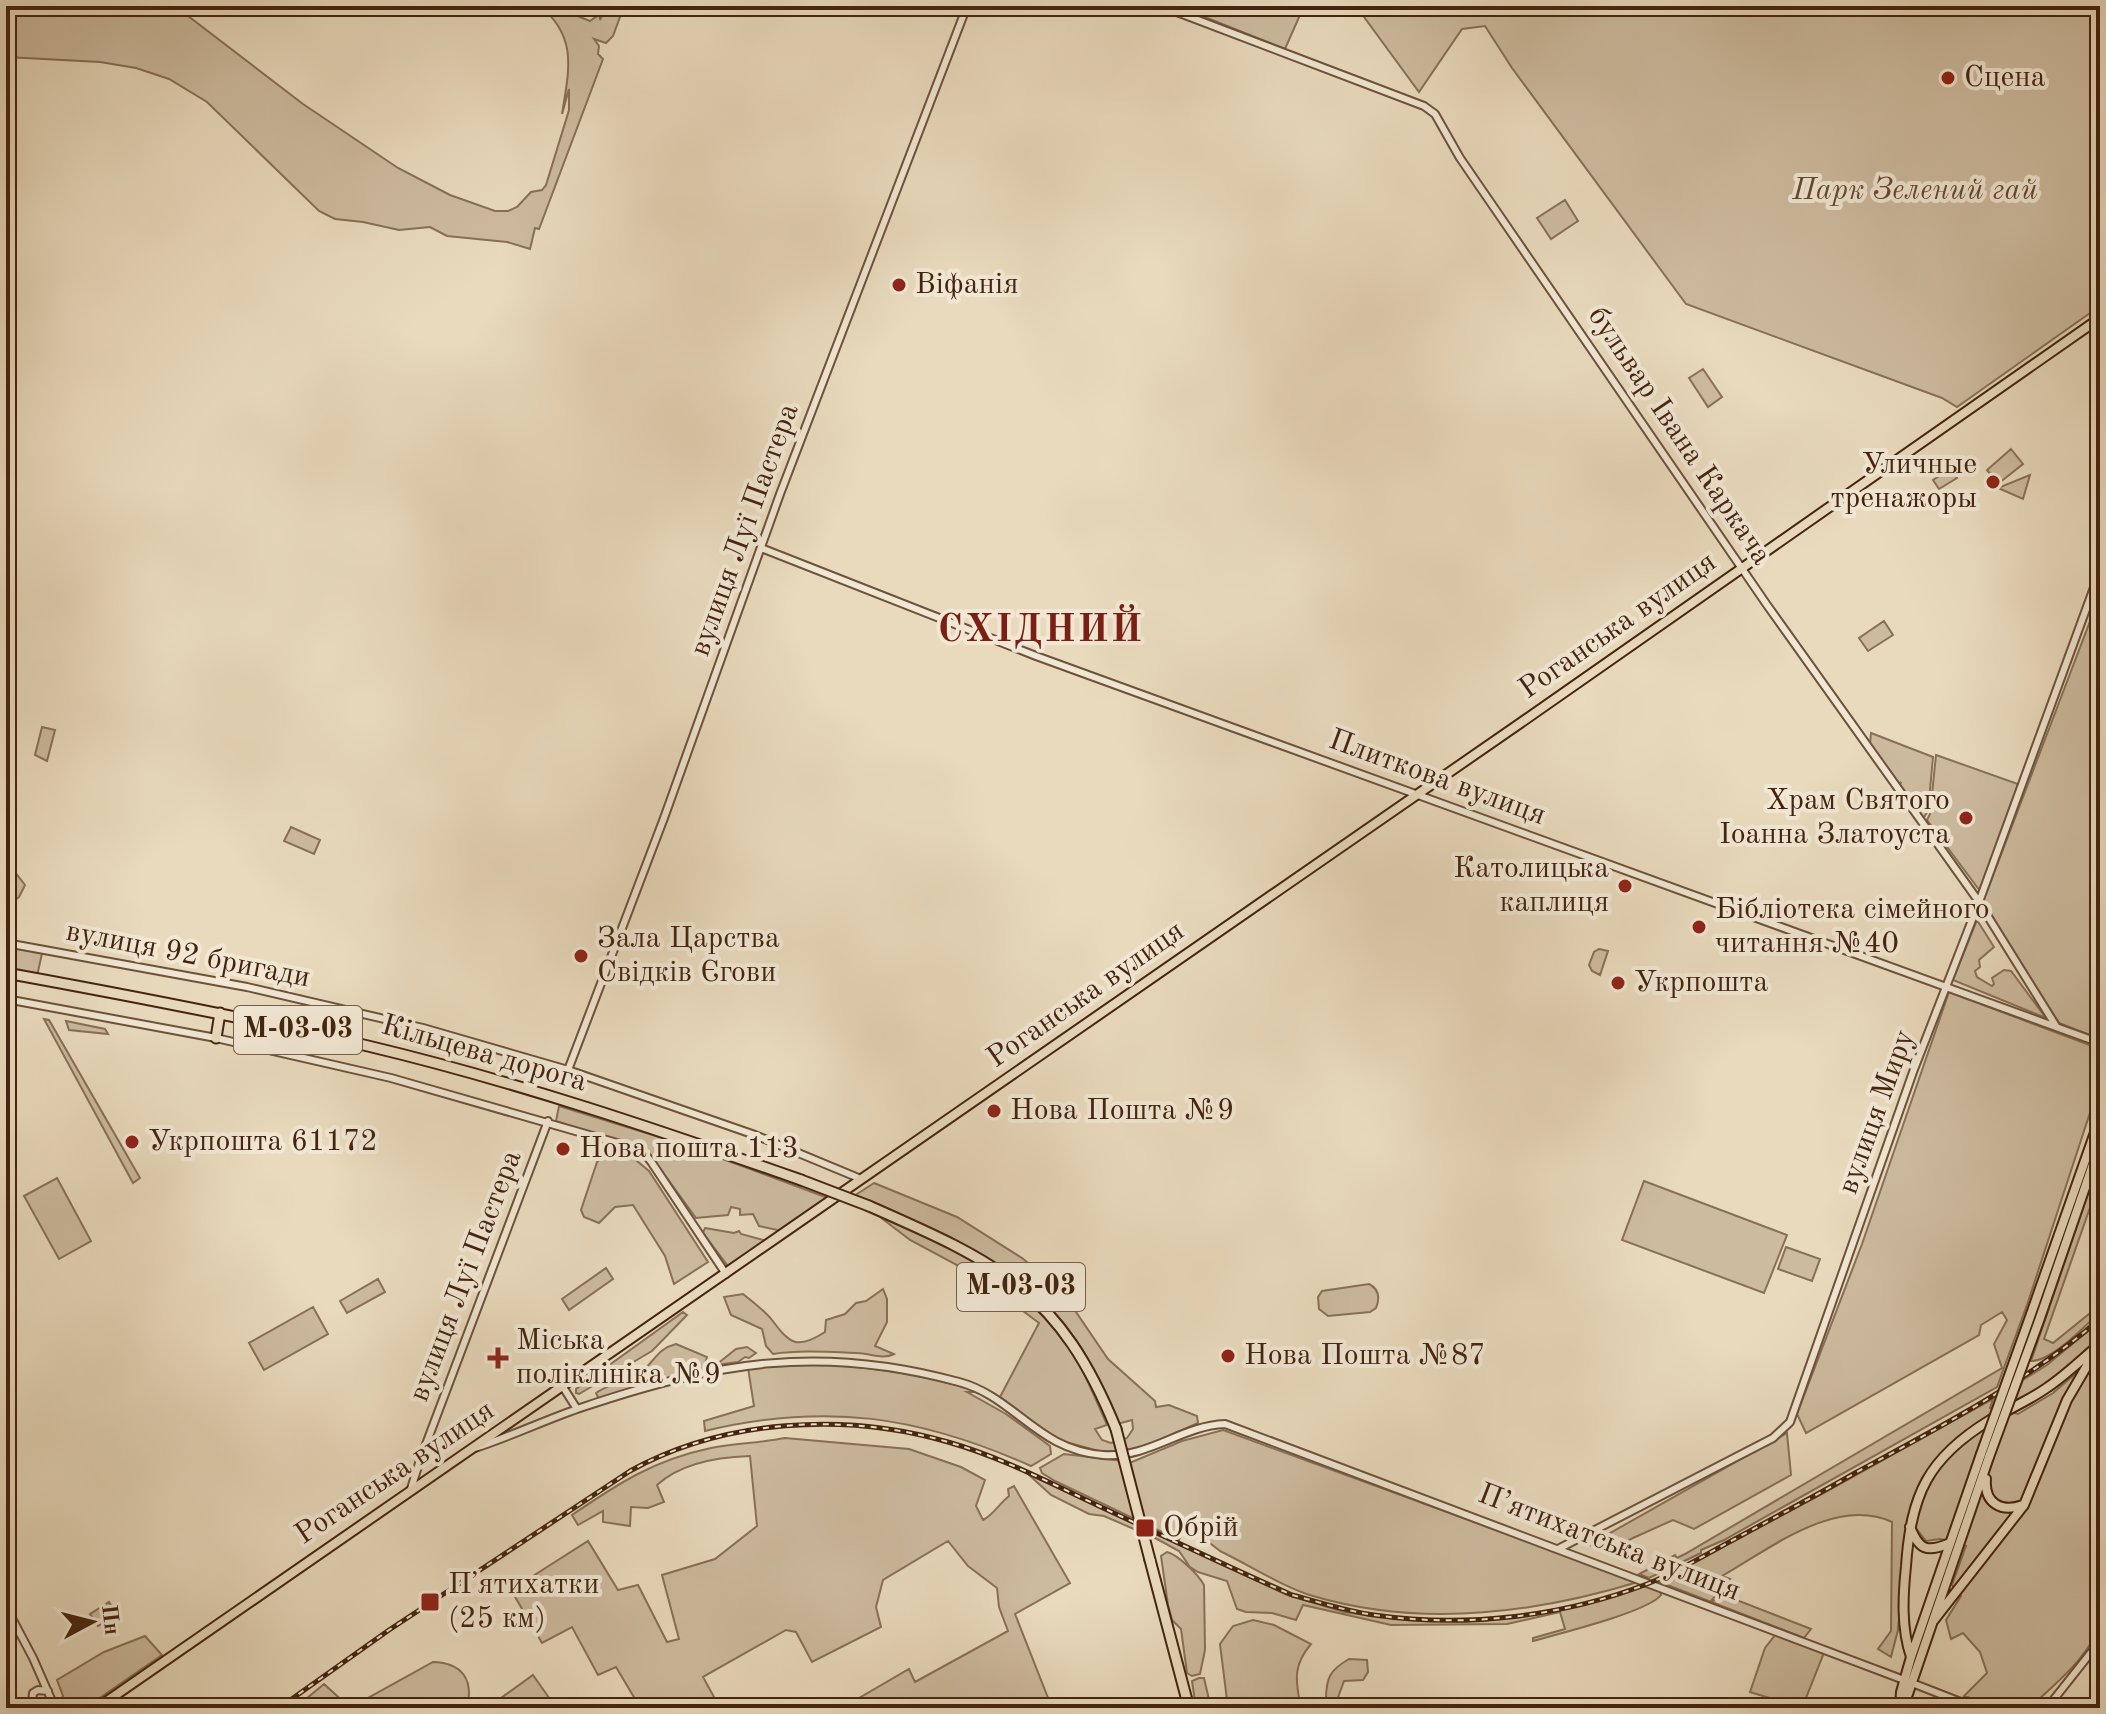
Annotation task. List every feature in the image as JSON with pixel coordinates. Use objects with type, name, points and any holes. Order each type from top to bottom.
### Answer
[{"type":"highway","name":"Кільцева дорога","points":[[6,973],[220,1013],[368,1046],[558,1098],[801,1180],[966,1249],[1008,1276],[1034,1298],[1060,1325],[1088,1366],[1116,1429],[1189,1708]]},
{"type":"highway","points":[[216,1038],[220,1013]]},
{"type":"main road","name":"Роганська вулиця","points":[[97,1708],[1744,568],[2100,318]]},
{"type":"main road","points":[[1900,1707],[1934,1620],[2100,1118]]},
{"type":"main road","points":[[2035,1316],[2100,1144]]},
{"type":"main road","points":[[1934,1620],[2024,1505],[2067,1400],[2100,1344]]},
{"type":"main road","points":[[1911,1657],[1905,1637],[1904,1606],[1910,1526],[1931,1472],[1948,1450],[1989,1421],[2049,1387],[2100,1344]]},
{"type":"main road","points":[[1985,1459],[1986,1495],[1996,1506],[2024,1505]]},
{"type":"main road","points":[[1908,1681],[1911,1657],[1950,1543],[1985,1459]]},
{"type":"main road","points":[[1910,1526],[1916,1541],[1924,1547],[1932,1549],[1950,1543]]},
{"type":"street","name":"вулиця Луї Пастера","points":[[568,1070],[664,818],[761,548],[967,6]]},
{"type":"street","name":"бульвар Івана Каркача","points":[[1161,6],[1432,111],[1476,182],[1979,902],[2056,1026]]},
{"type":"street","name":"Плиткова вулиця","points":[[761,548],[1036,656],[2100,1043]]},
{"type":"street","name":"вулиця Миру","points":[[1560,1548],[1573,1544],[1773,1438],[1790,1422],[1913,1072],[1947,988],[2100,571]]},
{"type":"street","name":"вулиця 92 бригади","points":[[6,943],[296,997],[423,1028],[568,1070],[755,1135],[861,1179]]},
{"type":"street","points":[[6,999],[216,1038],[391,1078],[624,1145],[646,1155],[726,1274]]},
{"type":"street","name":"вулиця Луї Пастера","points":[[410,1492],[548,1121]]},
{"type":"street","name":"П’ятихатська вулиця","points":[[577,1409],[708,1370],[794,1360],[893,1367],[964,1383],[998,1401],[1056,1443],[1090,1454],[1137,1453],[1203,1427],[1225,1424],[1560,1548],[1976,1708]]},
{"type":"street","points":[[475,1448],[577,1409],[563,1387]]},
{"type":"street","points":[[6,1607],[55,1708]]},
{"type":"street","points":[[2047,1708],[2100,1641]]},
{"type":"street","points":[[36,1708],[32,1702],[33,1693],[48,1691]]},
{"type":"green space","points":[[6,6],[175,6],[303,104],[398,168],[450,195],[495,211],[508,211],[517,207],[531,192],[542,190],[546,185],[569,110],[569,89],[562,114],[568,69],[566,42],[552,18],[540,6],[553,6],[590,21],[600,14],[600,20],[606,6],[624,6],[613,36],[606,43],[594,39],[599,46],[598,54],[603,59],[539,229],[535,228],[530,249],[507,242],[447,236],[430,227],[399,230],[335,219],[319,211],[207,102],[169,79],[136,68],[100,62],[6,57]]},
{"type":"green space","points":[[1177,6],[1304,6],[1285,49]]},
{"type":"green space","name":"Парк Зелений гай","points":[[1356,6],[2100,6],[2100,306],[1957,407],[1942,398],[1686,304],[1512,68],[1485,26],[1462,29],[1419,92]]},
{"type":"green space","points":[[1565,200],[1578,221],[1551,239],[1537,218]]},
{"type":"green space","points":[[1703,369],[1722,397],[1708,407],[1689,378]]},
{"type":"green space","points":[[2011,449],[2023,464],[1994,487],[1987,481],[1992,476],[1987,470]]},
{"type":"green space","points":[[1950,469],[1957,478],[1939,489],[1933,480]]},
{"type":"green space","points":[[2030,475],[2023,499],[1998,488]]},
{"type":"green space","points":[[2100,595],[2100,1039],[2059,1023],[1983,902]]},
{"type":"green space","points":[[1884,621],[1893,635],[1868,651],[1859,638]]},
{"type":"green space","points":[[42,727],[55,730],[47,761],[35,755]]},
{"type":"green space","points":[[1871,733],[1933,757],[1928,811],[1923,819],[1901,782],[1899,784],[1870,744]]},
{"type":"green space","points":[[1936,755],[2018,784],[1980,891],[1927,820]]},
{"type":"green space","points":[[291,827],[320,840],[314,854],[284,841]]},
{"type":"green space","points":[[15,872],[25,885],[19,897],[9,904],[6,892]]},
{"type":"green space","points":[[1977,920],[1994,947],[1979,960],[1980,967],[1975,971],[1977,977],[1992,986],[1992,978],[2004,970],[2011,971],[2046,1018],[1953,980]]},
{"type":"green space","points":[[6,943],[43,949],[37,976],[6,968]]},
{"type":"green space","points":[[1599,949],[1608,951],[1600,975],[1592,971],[1589,965],[1594,952]]},
{"type":"green space","points":[[1949,992],[2100,1049],[2100,1082],[1997,1387],[1701,1550],[1701,1553],[1649,1578],[1639,1574],[1675,1555],[1677,1558],[1685,1554],[2002,1368],[1994,1344],[2007,1320],[2002,1312],[1981,1325],[1979,1335],[1806,1433],[1797,1414],[1862,1244]]},
{"type":"green space","points":[[44,1019],[49,1020],[140,1178],[133,1183]]},
{"type":"green space","points":[[66,1021],[105,1029],[108,1034],[69,1030]]},
{"type":"green space","points":[[559,1106],[685,1145],[828,1198],[782,1231],[759,1226],[753,1214],[740,1215],[740,1209],[731,1207],[728,1215],[696,1218],[648,1152],[556,1121]]},
{"type":"green space","points":[[2100,1130],[2002,1410],[2018,1414],[2053,1393],[2100,1353],[2100,1624],[2088,1648],[2070,1670],[2030,1708],[2002,1708],[1964,1696],[1987,1673],[1980,1652],[1963,1633],[1951,1639],[1946,1620],[1961,1596],[1952,1585],[1966,1546],[1956,1543],[1912,1664],[1953,1542],[1940,1539],[1926,1541],[1908,1518],[1898,1630],[1891,1657],[1878,1649],[1891,1631],[1892,1522],[1870,1516],[1848,1516],[1826,1521],[1782,1540],[1722,1576],[1730,1579],[1711,1601],[1729,1597],[1811,1629],[1804,1638],[1657,1581],[1993,1399],[1990,1408],[2000,1410]]},
{"type":"green space","points":[[607,1151],[631,1156],[649,1171],[708,1262],[674,1284],[665,1256],[633,1205],[615,1207],[599,1223],[584,1217],[581,1210],[597,1162]]},
{"type":"green space","points":[[2100,1158],[2100,1179],[2044,1339],[2053,1343],[2100,1305],[2100,1312],[2058,1349],[2031,1361]]},
{"type":"green space","points":[[57,1178],[91,1241],[59,1259],[24,1196]]},
{"type":"green space","points":[[1644,1181],[1787,1235],[1764,1293],[1622,1240]]},
{"type":"green space","points":[[874,1183],[957,1217],[1022,1258],[1061,1290],[1108,1359],[1155,1401],[1156,1407],[1169,1405],[1197,1416],[1198,1423],[1135,1451],[1099,1451],[1058,1440],[1000,1397],[1039,1323],[990,1286],[910,1240],[880,1217],[978,1262],[1042,1311],[1067,1343],[1086,1377],[1107,1425],[1095,1429],[1102,1440],[1111,1443],[1127,1438],[1133,1429],[1132,1420],[1117,1424],[1080,1346],[1034,1293],[1007,1272],[950,1238],[854,1196]]},
{"type":"green space","points":[[705,1228],[734,1233],[739,1231],[767,1241],[728,1266],[703,1233]]},
{"type":"green space","points":[[1786,1247],[1820,1259],[1812,1281],[1778,1269]]},
{"type":"green space","points":[[606,1268],[613,1279],[569,1310],[562,1299]]},
{"type":"green space","points":[[378,1279],[385,1292],[347,1313],[340,1301]]},
{"type":"green space","points":[[1369,1284],[1375,1288],[1378,1297],[1376,1308],[1370,1312],[1328,1316],[1319,1309],[1318,1297],[1322,1291]]},
{"type":"green space","points":[[883,1289],[887,1299],[887,1322],[875,1346],[894,1354],[885,1356],[825,1352],[773,1354],[766,1346],[762,1329],[731,1315],[724,1297],[743,1294],[766,1313],[784,1335],[801,1342],[825,1332],[826,1320],[845,1314],[856,1303],[866,1301]]},
{"type":"green space","points":[[313,1307],[328,1334],[264,1370],[249,1343]]},
{"type":"green space","points":[[683,1312],[687,1315],[652,1351],[576,1393],[576,1389]]},
{"type":"green space","points":[[2100,1321],[2100,1341],[2049,1384],[2015,1400],[2023,1380],[2047,1365]]},
{"type":"green space","points":[[676,1344],[707,1357],[704,1368],[599,1399],[596,1393],[637,1374],[661,1352]]},
{"type":"green space","points":[[747,1347],[756,1353],[738,1362],[716,1365],[736,1349]]},
{"type":"green space","points":[[796,1364],[889,1371],[980,1392],[967,1392],[1006,1414],[1050,1446],[1051,1454],[1031,1466],[950,1435],[911,1425],[832,1416],[791,1417],[705,1431],[704,1421],[754,1406],[748,1368]]},
{"type":"green space","points":[[1223,1430],[1638,1582],[1558,1602],[1477,1613],[1395,1612],[1354,1606],[1302,1592],[1220,1551],[1206,1540],[1208,1530],[1203,1536],[1196,1533],[1201,1523],[1196,1524],[1189,1535],[1182,1533],[1179,1540],[1055,1481],[1042,1473],[1040,1468],[1064,1454],[1132,1462],[1182,1441]]},
{"type":"green space","points":[[1787,1433],[1791,1475],[1694,1529],[1673,1520],[1610,1551],[1589,1545]]},
{"type":"green space","points":[[785,1438],[909,1449],[961,1467],[985,1480],[976,1506],[983,1520],[1009,1496],[1008,1489],[1014,1486],[1070,1583],[1015,1614],[1052,1708],[842,1708],[909,1669],[915,1682],[1008,1631],[999,1607],[997,1588],[968,1566],[948,1541],[883,1580],[876,1607],[881,1627],[812,1662],[796,1632],[786,1630],[703,1677],[720,1708],[621,1708],[635,1699],[616,1667],[598,1675],[572,1627],[542,1643],[511,1590],[588,1541],[618,1590],[638,1585],[667,1642],[679,1639],[662,1575],[715,1559],[757,1526],[750,1456],[700,1463],[677,1471],[657,1485],[664,1502],[648,1508],[631,1507],[630,1526],[603,1522],[603,1511],[578,1525],[572,1515],[622,1483],[672,1459],[711,1448]]},
{"type":"green space","points":[[1028,1474],[1285,1594],[1344,1612],[1398,1619],[1483,1621],[1581,1605],[1645,1585],[1660,1590],[1661,1595],[1653,1602],[1621,1615],[1533,1641],[1533,1638],[1565,1629],[1560,1612],[1507,1624],[1391,1625],[1303,1605],[1296,1620],[1272,1613],[1246,1612],[1237,1609],[1227,1581],[1198,1572],[1190,1567],[1179,1551],[1157,1539],[1104,1516],[1089,1514],[1051,1495]]},
{"type":"green space","points":[[1167,1552],[1177,1557],[1204,1585],[1205,1650],[1200,1674],[1192,1676],[1187,1673],[1181,1629],[1172,1620],[1168,1605],[1161,1556]]},
{"type":"green space","points":[[109,1602],[116,1614],[98,1626],[90,1614]]},
{"type":"green space","points":[[1253,1620],[1274,1625],[1311,1644],[1299,1665],[1300,1703],[1293,1708],[1228,1708],[1220,1644],[1233,1626]]},
{"type":"green space","points":[[1776,1634],[1825,1650],[1802,1708],[1750,1692],[1765,1648]]},
{"type":"green space","points":[[145,1636],[162,1655],[85,1708],[61,1708],[59,1703],[63,1696],[57,1680],[104,1652]]},
{"type":"green space","points":[[1349,1659],[1367,1660],[1368,1672],[1363,1680],[1344,1681],[1336,1703],[1326,1699],[1330,1675]]},
{"type":"green space","points":[[433,1662],[452,1666],[464,1674],[469,1689],[467,1708],[358,1708],[359,1703]]},
{"type":"green space","points":[[533,1675],[552,1702],[552,1708],[487,1708]]},
{"type":"green space","points":[[1204,1678],[1211,1708],[1196,1708],[1192,1681]]},
{"type":"green space","points":[[324,1684],[347,1705],[345,1708],[295,1708]]},
{"type":"railway","points":[[279,1708],[389,1630],[630,1471],[705,1440],[745,1431],[827,1424],[909,1432],[948,1442],[1025,1471],[1292,1595],[1374,1615],[1478,1620],[1581,1605],[1647,1584],[1680,1569],[1982,1402],[2043,1363],[2100,1319]]},
{"type":"place","name":"Сцена","points":[[1948,78]]},
{"type":"place","name":"Віфанія","points":[[899,285]]},
{"type":"place","name":"Уличные тренажоры","points":[[1993,482]]},
{"type":"place","name":"Храм Святого Іоанна Златоуста","points":[[1966,818]]},
{"type":"place","name":"Католицька каплиця","points":[[1625,886]]},
{"type":"place","name":"Бібліотека сімейного читання №40","points":[[1699,927]]},
{"type":"place","name":"Зала Царства Свідків Єгови","points":[[581,956]]},
{"type":"place","name":"Укрпошта","points":[[1618,983]]},
{"type":"place","name":"Нова Пошта №9","points":[[994,1111]]},
{"type":"place","name":"Укрпошта 61172","points":[[132,1142]]},
{"type":"place","name":"Нова пошта 113","points":[[563,1149]]},
{"type":"place","name":"Нова Пошта №87","points":[[1228,1356]]},
{"type":"place","name":"Міська поліклініка №9","points":[[498,1358]]},
{"type":"place","name":"Обрій","points":[[1145,1528]]},
{"type":"place","name":"Пʼятихатки (25 км)","points":[[430,1602]]},
{"type":"district","name":"СХІДНИЙ","points":[[1041,631]]}]
